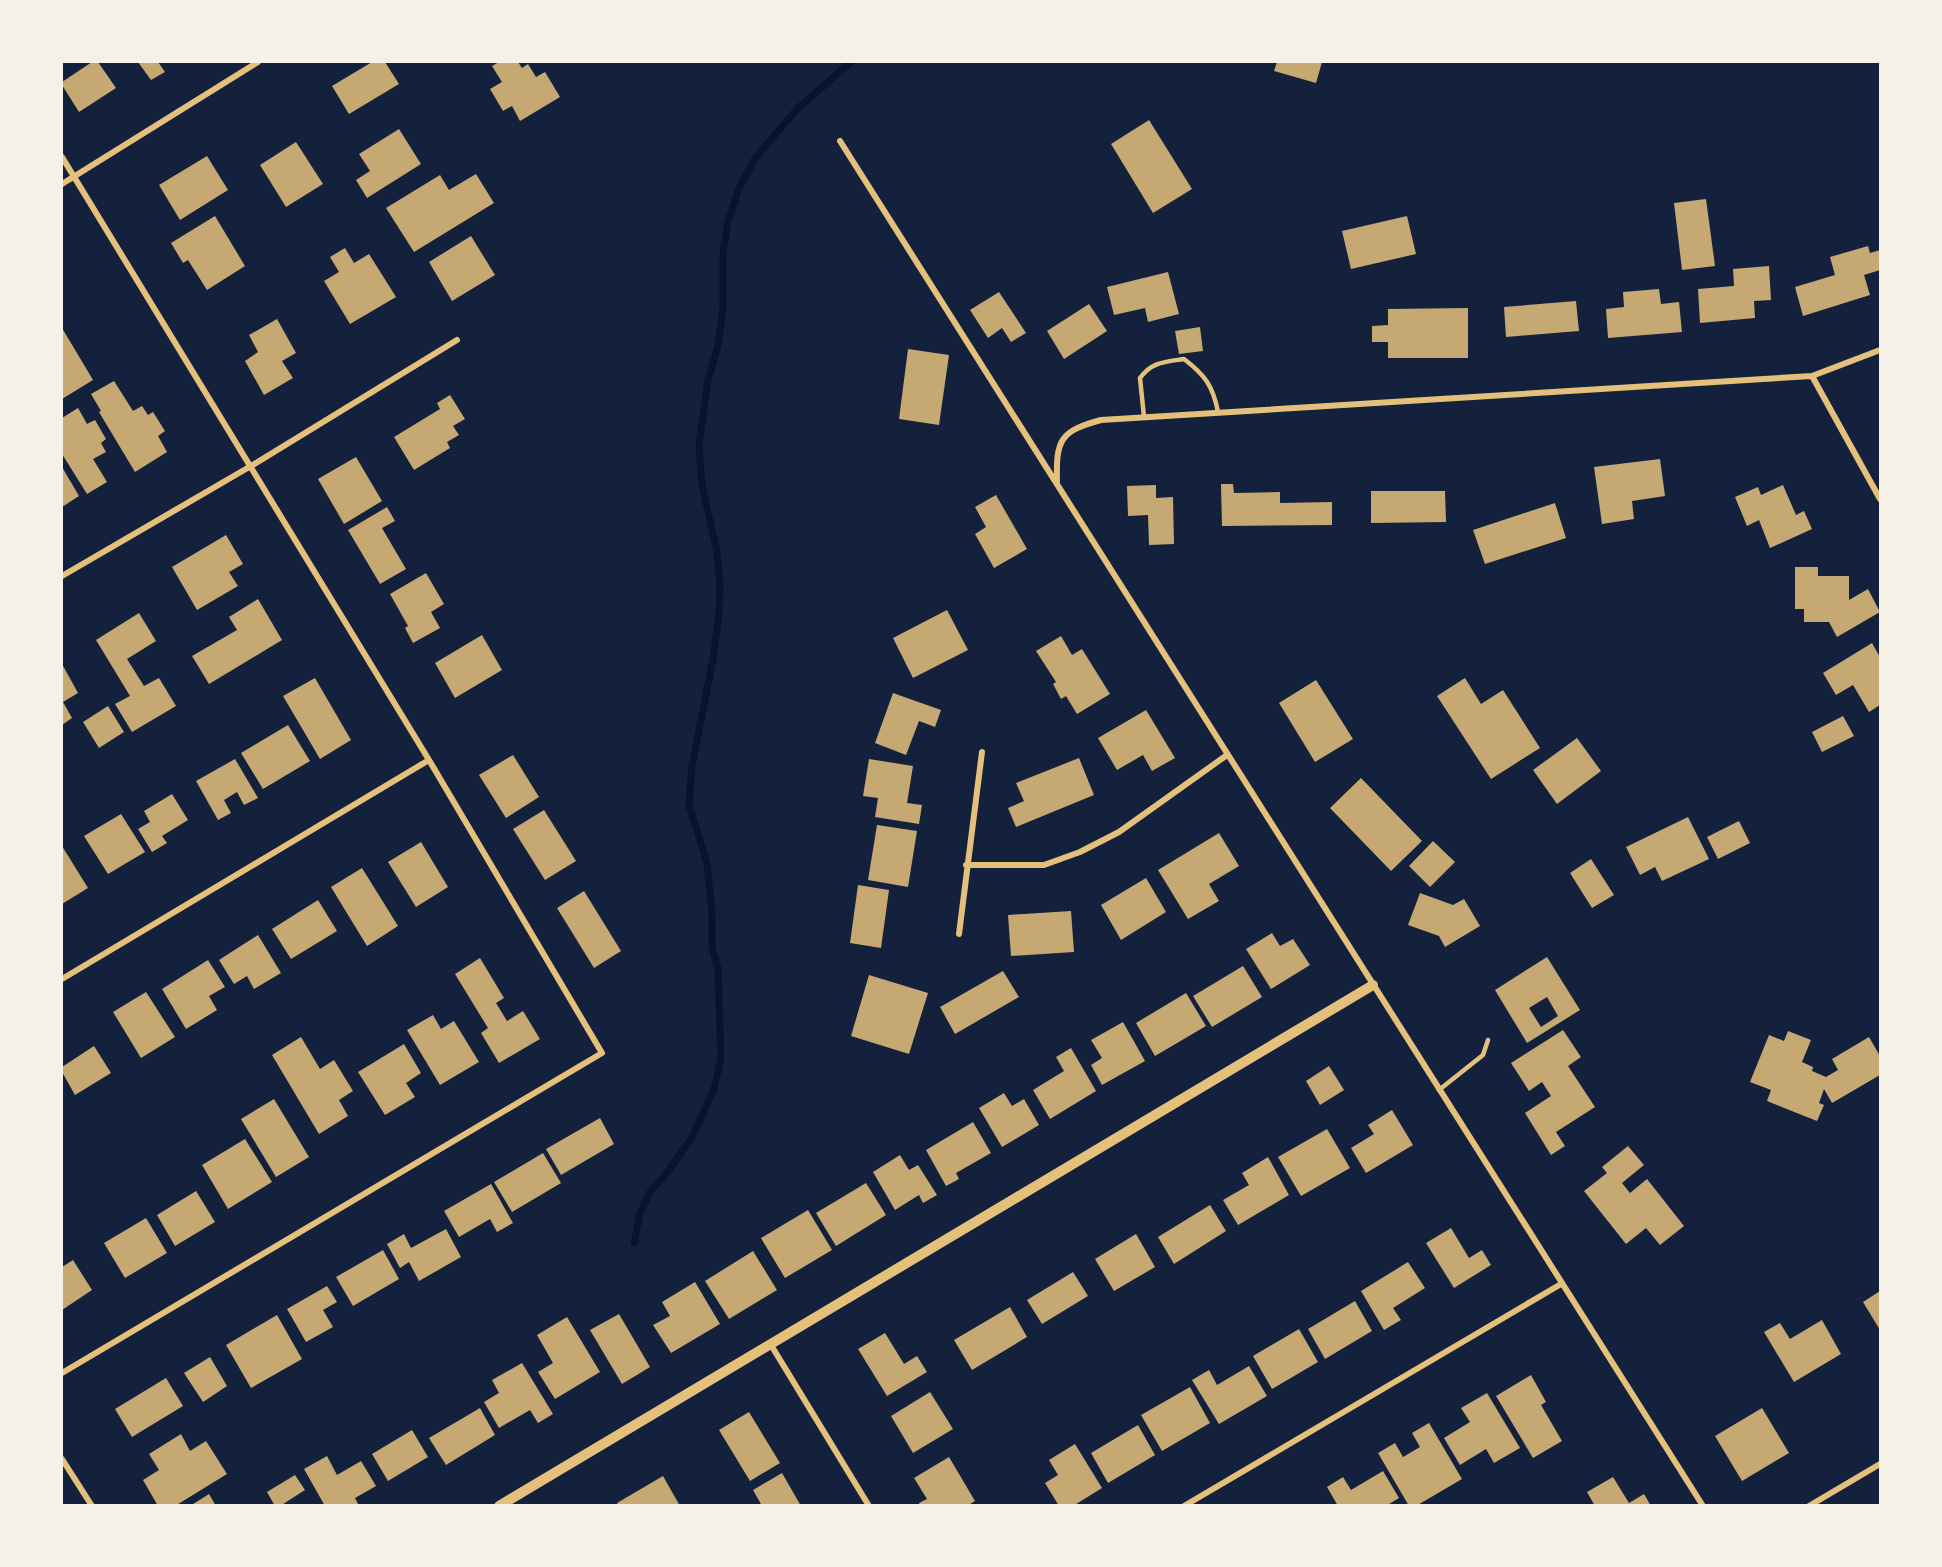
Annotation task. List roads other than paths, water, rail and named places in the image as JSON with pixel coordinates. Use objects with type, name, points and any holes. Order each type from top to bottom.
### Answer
[{"type":"street","points":[[62,184],[258,62]]},
{"type":"street","points":[[840,141],[1058,482],[1227,755],[1703,1506]]},
{"type":"street","points":[[62,158],[429,760],[602,1053],[62,1373]]},
{"type":"street","points":[[62,576],[251,466],[457,340]]},
{"type":"street","points":[[1058,482],[1057,455],[1062,440],[1082,425],[1101,420],[1812,376],[1881,350]]},
{"type":"street","points":[[1812,376],[1881,499]]},
{"type":"street","points":[[958,934],[982,752]]},
{"type":"street","points":[[966,865],[1044,865],[1080,852],[1119,832],[1227,755]]},
{"type":"street","points":[[62,979],[429,760]]},
{"type":"street","points":[[499,1506],[1373,985]]},
{"type":"street","points":[[1184,1506],[1561,1284]]},
{"type":"street","points":[[771,1345],[869,1506]]},
{"type":"street","points":[[62,1458],[92,1506]]},
{"type":"street","points":[[1809,1506],[1881,1464]]},
{"type":"lane","points":[[1144,417],[1140,378],[1148,368],[1184,359],[1202,373],[1214,393],[1218,412]]},
{"type":"lane","points":[[1439,1090],[1483,1055],[1488,1040]]},
{"type":"waterway","points":[[634,1243],[640,1213],[650,1192],[691,1139],[714,1089],[721,1059],[718,969],[712,947],[712,914],[707,863],[689,805],[692,765],[714,654],[719,612],[720,585],[717,551],[702,486],[699,445],[708,380],[718,346],[723,308],[723,253],[728,222],[739,188],[756,157],[797,109],[851,62]]}]
